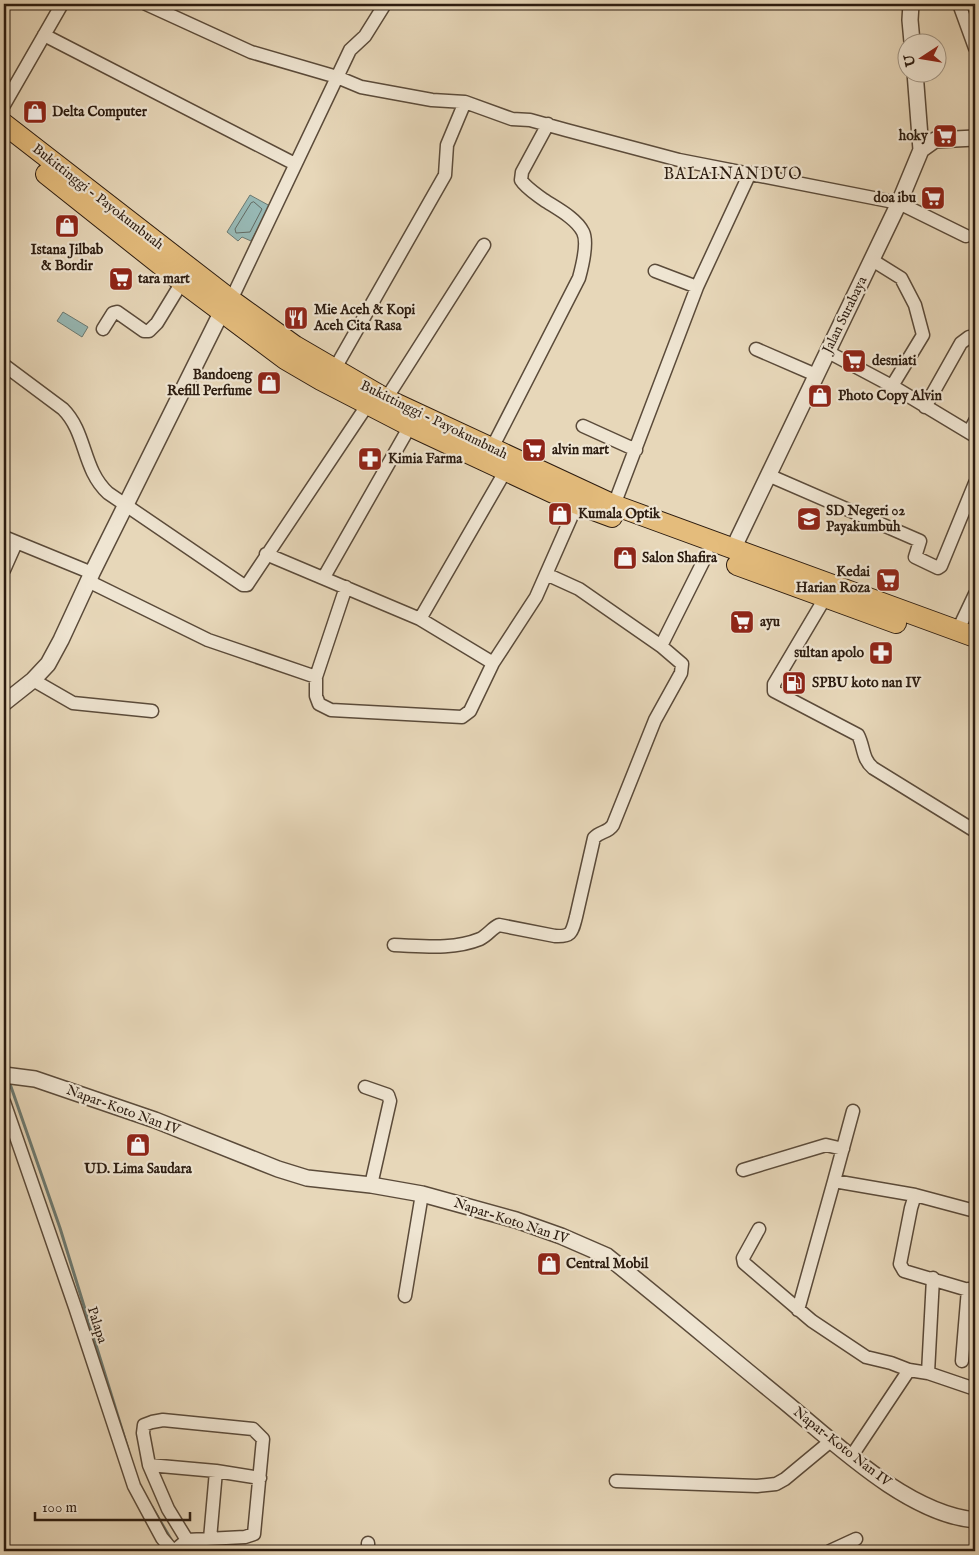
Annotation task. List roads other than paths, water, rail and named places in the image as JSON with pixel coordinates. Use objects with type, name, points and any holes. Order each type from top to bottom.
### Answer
[{"type":"highway","name":"Bukittinggi - Payokumbuah","points":[[4,124],[226,306],[285,359],[321,380],[377,401],[449,436],[506,470],[577,504],[825,598],[975,652]]},
{"type":"highway","name":"Bukittinggi - Payokumbuah","points":[[4,140],[182,282],[334,370],[410,426],[492,448],[614,505],[966,634]]},
{"type":"street","points":[[4,104],[62,4]]},
{"type":"street","points":[[146,4],[251,52],[337,77],[361,87],[432,100],[465,102],[512,119],[548,124],[680,160],[899,203],[966,236]]},
{"type":"street","points":[[4,703],[33,680],[48,664],[226,306],[350,50],[365,36],[385,4]]},
{"type":"street","points":[[911,4],[911,32]]},
{"type":"street","points":[[959,4],[975,48]]},
{"type":"street","points":[[44,35],[295,164]]},
{"type":"street","name":"Jalan Surabaya","points":[[733,549],[899,203],[921,150],[916,82]]},
{"type":"street","points":[[334,370],[445,175],[447,145],[465,102]]},
{"type":"street","points":[[492,448],[579,278],[583,261],[584,233],[566,215],[534,193],[521,180],[522,172],[548,124]]},
{"type":"street","points":[[920,130],[935,140]]},
{"type":"street","points":[[921,150],[935,140],[975,138]]},
{"type":"street","points":[[614,505],[697,287],[750,173]]},
{"type":"street","points":[[4,365],[70,416],[94,476],[108,493],[243,585],[247,585],[266,554],[377,401],[484,245]]},
{"type":"street","points":[[872,260],[901,278],[915,305],[923,335],[892,386]]},
{"type":"street","points":[[655,271],[697,287]]},
{"type":"street","points":[[103,329],[113,313],[117,312],[144,331],[149,331],[182,282]]},
{"type":"street","points":[[925,407],[961,343],[969,337],[975,340]]},
{"type":"street","points":[[756,349],[816,375]]},
{"type":"street","points":[[828,352],[892,386],[925,407],[973,430]]},
{"type":"street","points":[[324,578],[410,426]]},
{"type":"street","points":[[583,426],[636,450]]},
{"type":"street","points":[[420,618],[506,470]]},
{"type":"street","points":[[768,475],[920,541],[915,557],[938,568],[941,566],[975,483]]},
{"type":"street","points":[[346,587],[316,678],[318,701],[322,707],[331,710],[457,717],[466,715],[470,711],[493,663],[536,597],[577,504]]},
{"type":"street","points":[[4,537],[90,577],[208,640],[316,678]]},
{"type":"street","points":[[4,570],[16,543]]},
{"type":"street","points":[[266,554],[420,618],[493,663]]},
{"type":"street","points":[[661,646],[708,554]]},
{"type":"street","points":[[394,945],[437,946],[461,944],[482,938],[499,925],[555,936],[564,936],[571,932],[594,838],[596,835],[609,830],[613,825],[655,720],[682,670],[679,661],[661,646],[579,590],[546,574]]},
{"type":"street","points":[[966,634],[975,594]]},
{"type":"street","points":[[825,598],[774,684],[774,691],[858,734],[865,758],[873,768],[975,831]]},
{"type":"street","points":[[33,680],[73,703],[152,711]]},
{"type":"street","name":"Napar-Koto Nan IV","points":[[8,1075],[35,1079],[146,1117],[278,1169],[307,1178],[371,1185],[422,1194],[516,1220],[562,1236],[607,1256],[851,1456],[903,1494],[937,1512],[975,1520]]},
{"type":"street","points":[[365,1087],[388,1095],[390,1102],[371,1185]]},
{"type":"street","name":"Palapa","points":[[4,1102],[72,1298],[134,1486],[162,1538],[179,1547]]},
{"type":"street","points":[[798,1310],[853,1111]]},
{"type":"street","points":[[743,1170],[816,1147],[826,1145],[843,1149]]},
{"type":"street","points":[[834,1181],[915,1195],[975,1211]]},
{"type":"street","points":[[405,1296],[422,1194]]},
{"type":"street","points":[[915,1195],[910,1208],[900,1264],[904,1271],[972,1291],[962,1361]]},
{"type":"street","points":[[759,1229],[743,1261],[798,1310],[866,1358],[891,1363],[909,1370],[928,1373],[975,1389]]},
{"type":"street","points":[[928,1373],[933,1278]]},
{"type":"street","points":[[851,1456],[909,1370]]},
{"type":"street","points":[[163,1420],[253,1429],[263,1438],[254,1534],[245,1537],[210,1539],[179,1547],[168,1509],[149,1465],[143,1433],[144,1426],[163,1420]]},
{"type":"street","points":[[616,1481],[757,1486],[776,1484],[786,1479],[832,1440]]},
{"type":"street","points":[[149,1465],[216,1471],[260,1478]]},
{"type":"street","points":[[210,1539],[216,1471]]},
{"type":"street","points":[[830,1551],[856,1538]]},
{"type":"water","points":[[250,195],[270,206],[251,241],[242,237],[238,241],[227,232]]},
{"type":"water","points":[[63,312],[88,327],[82,337],[57,321]]},
{"type":"waterway","points":[[9,1081],[60,1228],[128,1449]]},
{"type":"waterway","points":[[152,1507],[172,1541]]},
{"type":"place","name":"Delta Computer","points":[[35,112]]},
{"type":"place","name":"hoky","points":[[945,136]]},
{"type":"place","name":"doa ibu","points":[[933,198]]},
{"type":"place","name":"Istana Jilbab & Bordir","points":[[67,226]]},
{"type":"place","name":"tara mart","points":[[121,279]]},
{"type":"place","name":"Mie Aceh & Kopi Aceh Cita Rasa","points":[[296,318]]},
{"type":"place","name":"desniati","points":[[854,361]]},
{"type":"place","name":"Bandoeng Refill Perfume","points":[[269,383]]},
{"type":"place","name":"Photo Copy Alvin","points":[[820,396]]},
{"type":"place","name":"alvin mart","points":[[534,450]]},
{"type":"place","name":"Kimia Farma","points":[[370,459]]},
{"type":"place","name":"Kumala Optik","points":[[560,514]]},
{"type":"place","name":"SD Negeri 02 Payakumbuh","points":[[809,519]]},
{"type":"place","name":"Salon Shafira","points":[[625,558]]},
{"type":"place","name":"Kedai Harian Roza","points":[[888,580]]},
{"type":"place","name":"ayu","points":[[742,622]]},
{"type":"place","name":"sultan apolo","points":[[881,653]]},
{"type":"place","name":"SPBU koto nan IV","points":[[794,683]]},
{"type":"place","name":"UD. Lima Saudara","points":[[138,1145]]},
{"type":"place","name":"Central Mobil","points":[[549,1264]]},
{"type":"district","name":"BALAINANDUO","points":[[733,175]]}]
